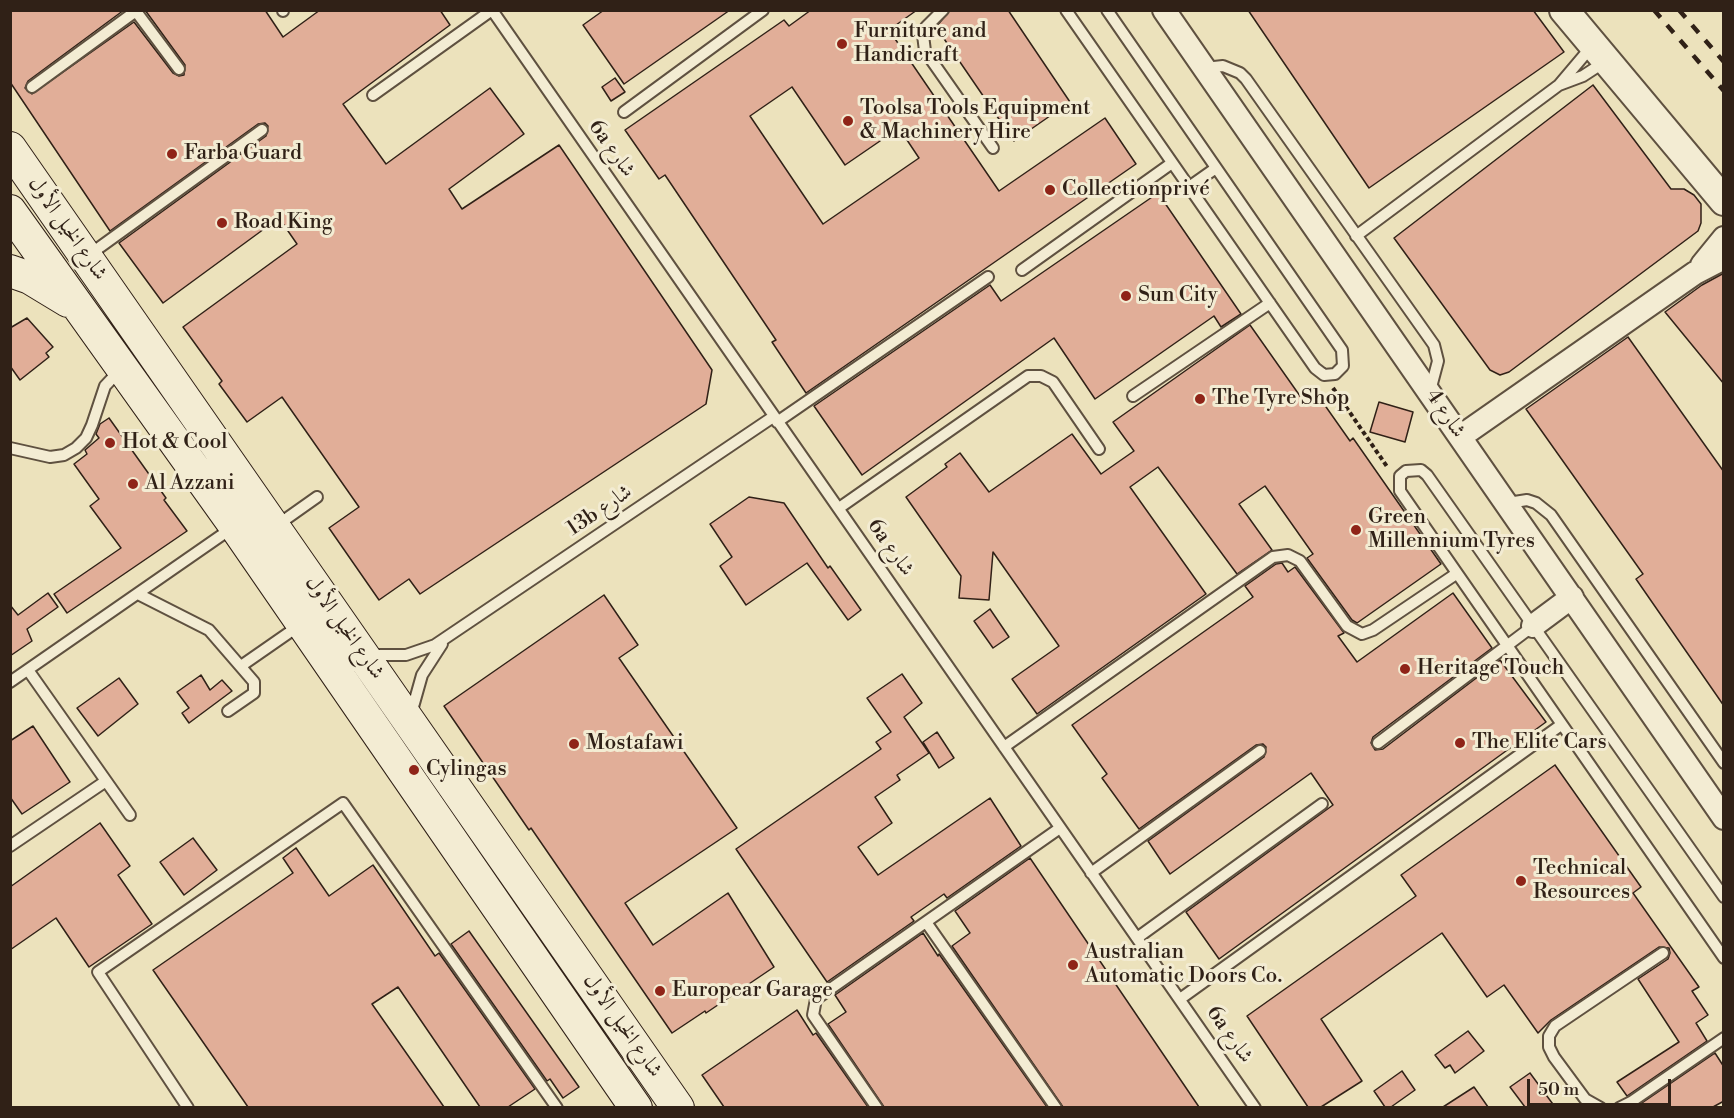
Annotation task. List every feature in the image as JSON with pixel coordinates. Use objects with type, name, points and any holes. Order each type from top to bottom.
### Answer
[{"type":"main road","name":"شارع الخيل الأول","points":[[18,196],[86,257],[678,1107]]},
{"type":"main road","name":"شارع الخيل الأول","points":[[18,196],[77,306],[235,526],[636,1107]]},
{"type":"main road","points":[[10,272],[30,278],[77,306]]},
{"type":"street","name":"شارع 4","points":[[1164,10],[1430,391],[1460,438],[1508,503],[1724,818]]},
{"type":"street","points":[[1564,10],[1724,201]]},
{"type":"street","points":[[1695,273],[1724,238]]},
{"type":"street","points":[[1460,438],[1695,273],[1724,258]]},
{"type":"street","points":[[1533,627],[1572,597]]},
{"type":"lane","points":[[373,95],[492,10]]},
{"type":"lane","name":"6a شارع","points":[[492,10],[1255,1107]]},
{"type":"lane","points":[[624,112],[763,10]]},
{"type":"lane","points":[[943,10],[926,27],[923,35],[925,51],[993,148]]},
{"type":"lane","points":[[1066,10],[1315,368],[1324,375],[1330,376],[1340,371],[1345,361],[1342,350],[1107,10]]},
{"type":"lane","points":[[32,87],[135,11],[179,69]]},
{"type":"lane","points":[[1356,236],[1599,53]]},
{"type":"lane","points":[[1559,85],[1583,76],[1599,53]]},
{"type":"lane","points":[[1205,68],[1223,66],[1240,73],[1246,79],[1434,345],[1438,361],[1430,391]]},
{"type":"lane","points":[[86,257],[262,130]]},
{"type":"lane","points":[[1022,270],[1172,164]]},
{"type":"lane","points":[[1189,187],[1216,168]]},
{"type":"lane","name":"13b شارع","points":[[361,653],[383,657],[406,656],[428,649],[988,277]]},
{"type":"lane","points":[[1133,396],[1270,303]]},
{"type":"lane","points":[[10,448],[50,457],[64,455],[76,448],[86,438],[105,386],[122,368]]},
{"type":"lane","points":[[838,508],[1028,376],[1041,376],[1053,382],[1099,449]]},
{"type":"lane","points":[[1724,897],[1427,475],[1413,468],[1400,476],[1398,484],[1400,491],[1724,958]]},
{"type":"lane","points":[[274,528],[317,497]]},
{"type":"lane","points":[[1508,503],[1527,500],[1544,508],[1551,515],[1724,763]]},
{"type":"lane","points":[[10,682],[235,526]]},
{"type":"lane","points":[[1004,747],[1274,557],[1288,555],[1300,561],[1347,626],[1362,634],[1373,630],[1456,574]]},
{"type":"lane","points":[[138,594],[208,630],[254,682],[256,690],[252,696],[228,711]]},
{"type":"lane","points":[[241,666],[302,624]]},
{"type":"lane","points":[[1378,743],[1533,627]]},
{"type":"lane","name":"13b شارع","points":[[410,720],[412,705],[422,675],[448,637]]},
{"type":"lane","points":[[28,670],[130,814]]},
{"type":"lane","points":[[1180,999],[1561,725]]},
{"type":"lane","points":[[1091,873],[1260,751]]},
{"type":"lane","points":[[10,846],[106,781]]},
{"type":"lane","points":[[188,1107],[98,972],[344,803],[557,1107]]},
{"type":"lane","points":[[1137,938],[1322,804]]},
{"type":"lane","points":[[877,1107],[813,1015],[813,1004],[816,999],[1060,828]]},
{"type":"lane","points":[[926,922],[1056,1107]]},
{"type":"lane","points":[[1601,1107],[1585,1099],[1554,1057],[1549,1047],[1550,1036],[1556,1026],[1663,953]]},
{"type":"lane","points":[[1619,1107],[1631,1102],[1724,1038]]},
{"type":"path","points":[[1324,375],[1398,484]]},
{"type":"building","points":[[10,10],[124,10],[28,81],[25,88],[32,94],[134,22],[173,73],[179,76],[184,75],[185,65],[145,10],[265,10],[283,37],[320,10],[440,10],[450,25],[343,104],[386,164],[490,88],[524,134],[449,189],[462,209],[559,145],[712,370],[706,404],[420,594],[409,579],[379,600],[329,528],[359,507],[282,397],[247,422],[219,384],[222,381],[183,327],[297,244],[279,218],[163,303],[119,243],[266,136],[268,126],[265,123],[258,124],[110,231],[10,82]]},
{"type":"building","points":[[604,10],[730,10],[624,84],[583,25]]},
{"type":"building","points":[[811,10],[917,10],[889,30],[999,191],[1105,118],[1136,164],[806,393],[772,342],[776,340],[665,175],[659,179],[625,130],[784,20],[789,26]],"holes":[[[792,87],[845,165],[899,128],[919,158],[823,224],[750,116]]]},
{"type":"building","points":[[950,10],[1008,10],[1070,102],[1014,141],[936,27]]},
{"type":"building","points":[[1248,10],[1533,10],[1564,52],[1369,188]]},
{"type":"building","points":[[615,78],[625,92],[611,101],[602,87]]},
{"type":"building","points":[[1593,85],[1671,189],[1684,189],[1694,195],[1701,204],[1701,223],[1698,231],[1509,372],[1500,375],[1490,370],[1394,238]]},
{"type":"building","points":[[1158,193],[1241,314],[1221,327],[1214,316],[1095,399],[1054,338],[862,475],[814,406],[990,285],[1001,301]]},
{"type":"building","points":[[1724,273],[1724,384],[1665,312],[1702,285]]},
{"type":"building","points":[[27,318],[53,347],[46,353],[49,357],[20,380],[10,366],[10,328]]},
{"type":"building","points":[[1250,325],[1300,396],[1312,387],[1350,441],[1353,438],[1441,564],[1357,623],[1352,620],[1307,558],[1313,554],[1265,486],[1239,504],[1272,550],[1237,574],[1158,467],[1130,487],[1206,594],[1037,714],[1012,679],[1059,646],[993,552],[989,600],[959,598],[961,576],[906,497],[947,467],[945,464],[960,453],[989,492],[1072,434],[1101,474],[1134,451],[1113,422]]},
{"type":"building","points":[[1628,337],[1724,472],[1724,706],[1636,579],[1643,574],[1526,409]]},
{"type":"building","points":[[1379,402],[1413,412],[1405,442],[1370,432]]},
{"type":"building","points":[[109,418],[187,531],[67,613],[54,594],[121,548],[90,506],[99,499],[74,464],[87,454],[85,450],[99,438],[96,434],[100,424]]},
{"type":"building","points":[[749,497],[784,503],[828,568],[830,566],[861,610],[848,620],[807,563],[746,605],[720,566],[732,557],[710,524]]},
{"type":"building","points":[[1282,563],[1288,572],[1295,567],[1344,633],[1338,636],[1357,662],[1453,593],[1492,648],[1373,737],[1371,743],[1375,750],[1383,749],[1500,660],[1546,722],[1219,959],[1186,912],[1333,805],[1311,773],[1170,874],[1148,841],[1264,757],[1266,747],[1263,744],[1256,745],[1139,829],[1102,778],[1107,774],[1072,725],[1253,597],[1245,586],[1276,564]]},
{"type":"building","points":[[48,593],[58,607],[27,629],[32,641],[10,656],[10,605],[18,615]]},
{"type":"building","points":[[604,595],[638,645],[619,658],[737,828],[625,903],[653,945],[728,893],[774,967],[672,1033],[444,706]]},
{"type":"building","points":[[990,609],[1009,637],[993,648],[974,621]]},
{"type":"building","points":[[902,674],[922,703],[904,717],[929,753],[897,775],[900,780],[875,797],[892,823],[858,847],[878,875],[990,798],[1021,846],[947,898],[944,894],[911,917],[914,921],[827,982],[736,849],[881,749],[876,742],[891,732],[867,698]]},
{"type":"building","points":[[201,675],[210,690],[222,680],[232,691],[189,723],[182,713],[189,708],[177,692]]},
{"type":"building","points":[[119,678],[138,704],[98,736],[77,708]]},
{"type":"building","points":[[33,726],[70,782],[22,814],[10,797],[10,741]]},
{"type":"building","points":[[937,732],[954,758],[939,768],[923,742]]},
{"type":"building","points":[[1555,765],[1641,887],[1633,893],[1699,987],[1692,991],[1708,1015],[1696,1023],[1707,1041],[1627,1096],[1617,1082],[1679,1042],[1638,979],[1668,959],[1669,948],[1659,947],[1551,1020],[1538,1033],[1504,985],[1487,997],[1442,933],[1321,1019],[1362,1081],[1321,1107],[1308,1107],[1247,1016],[1416,896],[1401,875]]},
{"type":"building","points":[[100,823],[130,866],[118,875],[152,924],[89,967],[56,918],[10,950],[10,887]]},
{"type":"building","points":[[193,838],[217,870],[184,895],[160,862]]},
{"type":"building","points":[[296,848],[329,896],[373,865],[435,956],[439,953],[535,1089],[508,1107],[480,1107],[398,987],[372,1004],[444,1107],[248,1107],[153,970],[293,873],[283,858]]},
{"type":"building","points":[[1030,858],[1199,1107],[1063,1107],[952,946],[970,933],[955,911]]},
{"type":"building","points":[[469,931],[579,1087],[563,1098],[550,1079],[547,1081],[451,944]]},
{"type":"building","points":[[923,933],[1047,1107],[884,1107],[828,1024],[846,1012],[835,995]]},
{"type":"building","points":[[797,1010],[813,1035],[816,1033],[868,1107],[724,1107],[702,1075]]},
{"type":"building","points":[[1468,1031],[1484,1051],[1455,1073],[1450,1065],[1445,1068],[1435,1055]]},
{"type":"building","points":[[1715,1053],[1724,1067],[1724,1101],[1713,1107],[1636,1107]]},
{"type":"building","points":[[1402,1071],[1415,1090],[1391,1107],[1385,1107],[1374,1091]]},
{"type":"building","points":[[1530,1073],[1555,1107],[1525,1107],[1510,1087]]},
{"type":"building","points":[[1474,1087],[1488,1107],[1443,1107]]},
{"type":"railway","points":[[1654,10],[1724,91]]},
{"type":"railway","points":[[1679,10],[1724,62]]},
{"type":"place","name":"Furniture and Handicraft","points":[[842,44]]},
{"type":"place","name":"Toolsa Tools Equipment & Machinery Hire","points":[[848,121]]},
{"type":"place","name":"Farba Guard","points":[[172,154]]},
{"type":"place","name":"Collectionprivé","points":[[1050,190]]},
{"type":"place","name":"Road King","points":[[222,223]]},
{"type":"place","name":"Sun City","points":[[1126,296]]},
{"type":"place","name":"The Tyre Shop","points":[[1200,399]]},
{"type":"place","name":"Hot & Cool","points":[[110,443]]},
{"type":"place","name":"Al Azzani","points":[[133,484]]},
{"type":"place","name":"Green Millennium Tyres","points":[[1356,530]]},
{"type":"place","name":"Heritage Touch","points":[[1405,669]]},
{"type":"place","name":"The Elite Cars","points":[[1460,743]]},
{"type":"place","name":"Mostafawi","points":[[574,744]]},
{"type":"place","name":"Cylingas","points":[[414,770]]},
{"type":"place","name":"Technical Resources","points":[[1521,881]]},
{"type":"place","name":"Australian Automatic Doors Co.","points":[[1073,965]]},
{"type":"place","name":"Europear Garage","points":[[660,991]]}]
